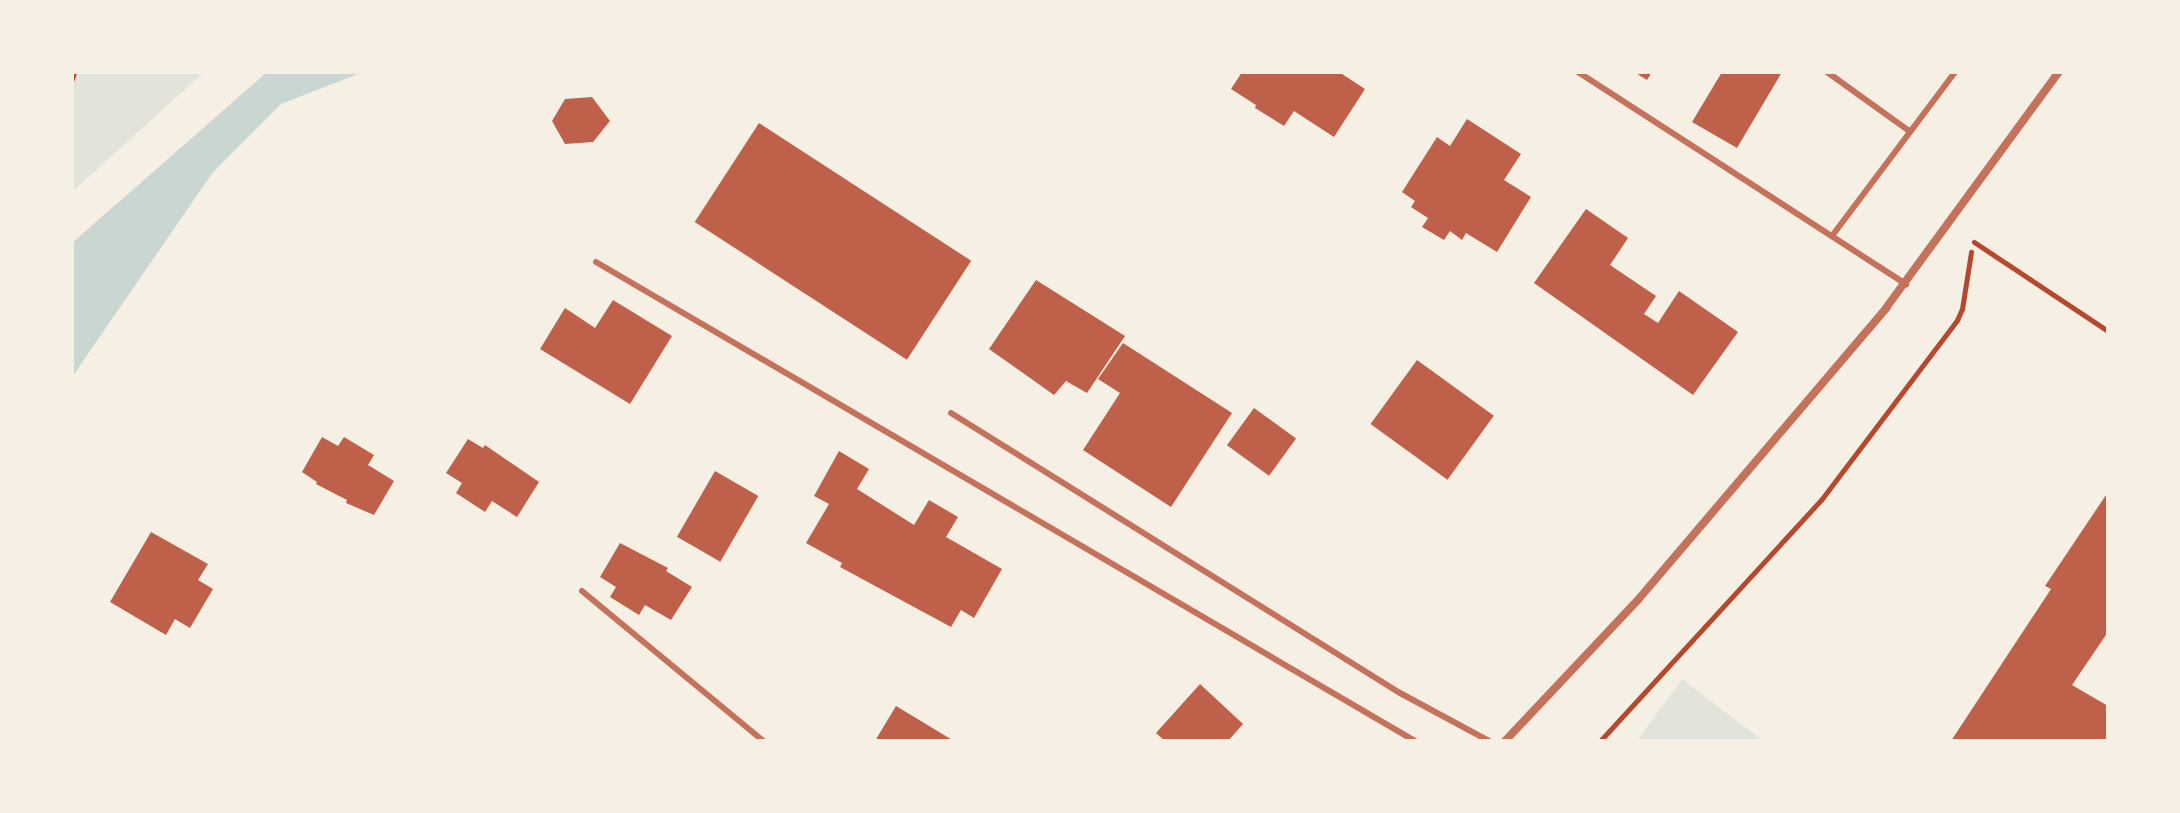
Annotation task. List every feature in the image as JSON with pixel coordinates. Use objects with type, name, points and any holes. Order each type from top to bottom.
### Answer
[{"type":"street","points":[[1505,741],[1637,601],[1906,284],[1947,223],[2059,72]]},
{"type":"lane","points":[[1578,72],[1906,284]]},
{"type":"lane","points":[[1827,72],[1909,131]]},
{"type":"lane","points":[[1832,236],[1955,72]]},
{"type":"lane","points":[[596,262],[1415,741]]},
{"type":"lane","points":[[951,413],[1400,693],[1489,741]]},
{"type":"lane","points":[[582,591],[763,741]]},
{"type":"path","points":[[72,79],[74,72]]},
{"type":"path","points":[[1947,223],[2108,331]]},
{"type":"path","points":[[1600,741],[1821,500],[1957,320]]},
{"type":"shaded area","points":[[72,72],[204,72],[72,192]]},
{"type":"shaded area","points":[[267,72],[363,72],[281,104],[213,172],[72,377],[72,243]]},
{"type":"shaded area","points":[[1682,679],[1763,741],[1637,741]]},
{"type":"building","points":[[1242,72],[1339,72],[1365,89],[1334,137],[1294,111],[1284,126],[1255,108],[1256,105],[1231,89]]},
{"type":"building","points":[[1634,72],[1652,72],[1647,80]]},
{"type":"building","points":[[1722,72],[1782,72],[1737,148],[1692,122]]},
{"type":"building","points":[[592,97],[610,121],[593,142],[565,144],[552,121],[565,99]]},
{"type":"building","points":[[1467,119],[1521,154],[1504,180],[1531,197],[1497,252],[1466,233],[1462,240],[1450,231],[1444,240],[1422,227],[1428,218],[1411,207],[1415,201],[1402,192],[1437,137],[1450,146]]},
{"type":"building","points":[[759,123],[971,261],[907,360],[695,222]]},
{"type":"building","points":[[1586,209],[1628,238],[1610,265],[1656,296],[1644,314],[1658,323],[1679,291],[1738,332],[1693,395],[1534,283]]},
{"type":"building","points":[[1036,280],[1125,336],[1087,393],[1066,381],[1054,395],[989,349]]},
{"type":"building","points":[[613,300],[672,336],[630,404],[540,349],[565,308],[595,328]]},
{"type":"building","points":[[1123,343],[1232,413],[1171,507],[1083,450],[1120,393],[1098,379]]},
{"type":"building","points":[[1417,360],[1494,416],[1447,480],[1371,424]]},
{"type":"building","points":[[1254,408],[1296,439],[1269,476],[1227,445]]},
{"type":"building","points":[[322,437],[338,446],[344,437],[374,455],[368,465],[394,481],[374,515],[346,503],[347,500],[316,484],[302,472]]},
{"type":"building","points":[[468,439],[483,448],[485,445],[539,482],[517,517],[492,501],[485,512],[456,493],[462,483],[446,473]]},
{"type":"building","points":[[839,451],[869,469],[857,489],[914,525],[929,500],[958,517],[946,537],[1002,569],[974,618],[961,610],[951,627],[840,567],[842,563],[806,543],[829,504],[814,496]]},
{"type":"building","points":[[715,471],[758,496],[720,562],[677,537]]},
{"type":"building","points":[[2108,492],[2108,632],[2072,685],[2108,706],[2108,741],[1951,741],[2051,589],[2045,586]]},
{"type":"building","points":[[151,532],[208,564],[198,580],[213,589],[190,628],[175,619],[166,635],[110,602]]},
{"type":"building","points":[[620,543],[668,568],[666,571],[692,587],[671,620],[645,605],[639,615],[610,597],[616,587],[600,577]]},
{"type":"building","points":[[1200,684],[1243,724],[1228,741],[1165,741],[1156,733]]},
{"type":"building","points":[[896,706],[954,741],[875,741]]}]
